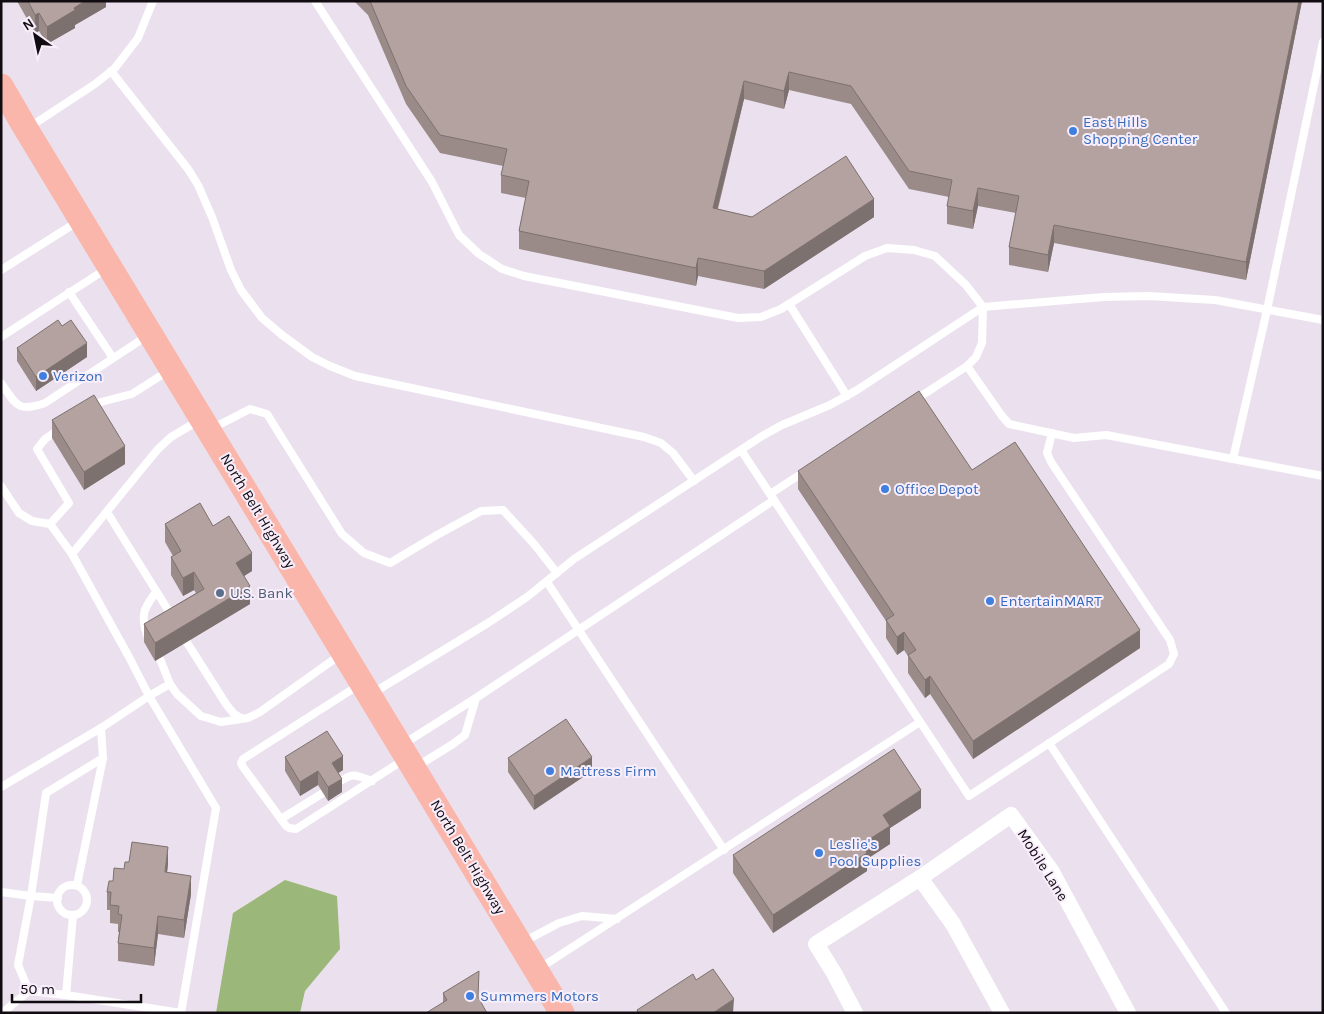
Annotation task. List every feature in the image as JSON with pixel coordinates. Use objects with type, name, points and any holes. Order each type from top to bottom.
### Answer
[{"type":"main road","name":"North Belt Highway","points":[[1,86],[562,1013]]},
{"type":"street","name":"Mobile Lane","points":[[855,1013],[816,944],[920,878],[1011,815],[1052,872],[1128,1013]]},
{"type":"street","points":[[920,878],[953,924],[1002,1013]]},
{"type":"lane","points":[[26,129],[95,84],[115,68],[138,38],[153,1]]},
{"type":"lane","points":[[315,1],[432,182],[460,235],[479,254],[502,269],[524,276],[738,318],[761,317],[781,309],[864,256],[887,248],[914,250],[935,256],[966,286],[982,307],[982,343],[976,357],[967,366],[909,403]]},
{"type":"lane","points":[[1233,459],[1267,310],[1323,42]]},
{"type":"lane","points":[[111,71],[178,156],[198,185],[242,290],[262,318],[312,357],[355,376],[644,437],[661,444],[673,453],[694,481]]},
{"type":"lane","points":[[1,270],[81,220]]},
{"type":"lane","points":[[1,337],[109,266]]},
{"type":"lane","points":[[69,292],[113,358]]},
{"type":"lane","points":[[811,467],[772,497],[579,630],[476,698],[408,757],[296,829],[289,828],[281,819],[243,767],[241,763],[243,759],[366,689],[488,623],[527,597],[574,560],[741,450],[782,424],[830,405],[847,396],[982,307],[1104,297],[1148,296],[1215,300],[1323,320]]},
{"type":"lane","points":[[789,304],[847,396]]},
{"type":"lane","points":[[1,383],[16,404],[23,407],[32,407],[44,404],[150,334]]},
{"type":"lane","points":[[967,366],[1009,424],[1074,438],[1106,435],[1323,476]]},
{"type":"lane","points":[[85,412],[101,402],[132,394],[171,368]]},
{"type":"lane","points":[[72,554],[158,448],[171,437],[250,409],[267,414],[342,534],[364,553],[390,563],[481,511],[503,510],[557,573]]},
{"type":"lane","points":[[50,524],[69,503],[37,449],[45,438],[69,423]]},
{"type":"lane","points":[[741,450],[969,796],[1169,664],[1174,654],[1170,640],[1051,462],[1047,453],[1052,433]]},
{"type":"lane","points":[[1,486],[19,513],[32,521],[50,524],[72,554],[149,696],[216,808],[181,1013],[29,991],[2,1013]]},
{"type":"lane","points":[[107,512],[176,624]]},
{"type":"lane","points":[[547,582],[724,850]]},
{"type":"lane","points":[[148,640],[143,625],[145,608],[156,592]]},
{"type":"lane","points":[[186,641],[226,704],[234,714],[241,718]]},
{"type":"lane","points":[[160,659],[170,684],[177,694],[201,716],[221,722],[248,718],[260,712],[344,653]]},
{"type":"lane","points":[[1,787],[101,728],[170,684]]},
{"type":"lane","points":[[408,757],[453,744],[465,734],[476,698]]},
{"type":"lane","points":[[537,970],[920,722]]},
{"type":"lane","points":[[76,886],[103,758],[101,728]]},
{"type":"lane","points":[[1050,743],[1226,1013]]},
{"type":"lane","points":[[29,991],[18,965],[31,896],[46,793],[103,758]]},
{"type":"lane","points":[[334,784],[350,775],[356,775],[372,781]]},
{"type":"lane","points":[[281,819],[322,792]]},
{"type":"lane","points":[[72,885],[85,891],[88,901],[84,910],[79,914],[73,915],[61,910],[57,901],[58,898],[63,889],[72,885]]},
{"type":"lane","points":[[1,892],[58,898]]},
{"type":"lane","points":[[66,995],[73,915]]},
{"type":"lane","points":[[521,944],[559,923],[582,916],[617,918]]},
{"type":"green space","points":[[285,880],[337,896],[340,949],[305,991],[300,1013],[216,1013],[233,913]]},
{"type":"building","points":[[28,1],[85,1],[74,8],[75,10],[47,27],[39,13],[35,15]]},
{"type":"building","name":"East Hills Shopping Center","points":[[370,1],[1299,1],[1246,262],[1054,225],[1048,255],[1009,247],[1019,196],[978,188],[973,211],[947,206],[952,180],[909,171],[851,86],[789,72],[784,91],[744,81],[713,208],[752,217],[846,156],[874,199],[764,271],[698,258],[696,268],[519,231],[529,181],[501,175],[507,149],[440,135],[406,86]]},
{"type":"building","points":[[58,320],[62,326],[71,320],[87,343],[36,377],[17,348]]},
{"type":"building","name":"EntertainMART","points":[[919,391],[972,470],[1015,442],[1140,630],[973,741],[930,676],[925,680],[908,655],[916,650],[904,632],[897,637],[886,620],[894,615],[798,471]]},
{"type":"building","points":[[94,395],[125,446],[84,472],[52,420]]},
{"type":"building","name":"U.S. Bank","points":[[200,503],[213,526],[229,516],[252,553],[236,563],[250,586],[155,643],[144,624],[204,589],[194,572],[183,578],[171,557],[181,551],[165,524]]},
{"type":"building","name":"Mattress Firm","points":[[566,719],[592,757],[534,796],[508,758]]},
{"type":"building","points":[[327,731],[343,756],[332,763],[342,779],[328,787],[318,771],[300,782],[285,757]]},
{"type":"building","name":"Leslie's Pool Supplies","points":[[894,749],[921,790],[883,815],[890,826],[862,844],[867,853],[773,915],[733,855]]},
{"type":"building","points":[[132,842],[168,847],[165,872],[191,876],[184,920],[158,916],[154,948],[118,943],[122,915],[118,914],[119,906],[110,905],[111,892],[107,892],[109,881],[113,881],[114,868],[124,869],[125,862],[129,862]]},
{"type":"building","points":[[713,969],[734,999],[713,1013],[638,1013],[637,1010],[693,974],[696,980]]},
{"type":"building","points":[[479,971],[478,997],[487,1013],[426,1013],[447,1000],[443,993]]},
{"type":"place","name":"East Hills Shopping Center","points":[[1073,131]]},
{"type":"place","name":"Verizon","points":[[43,376]]},
{"type":"place","name":"Office Depot","points":[[885,489]]},
{"type":"place","name":"U.S. Bank","points":[[220,593]]},
{"type":"place","name":"EntertainMART","points":[[990,601]]},
{"type":"place","name":"Mattress Firm","points":[[550,771]]},
{"type":"place","name":"Leslie's Pool Supplies","points":[[819,853]]},
{"type":"place","name":"Summers Motors","points":[[470,996]]}]
